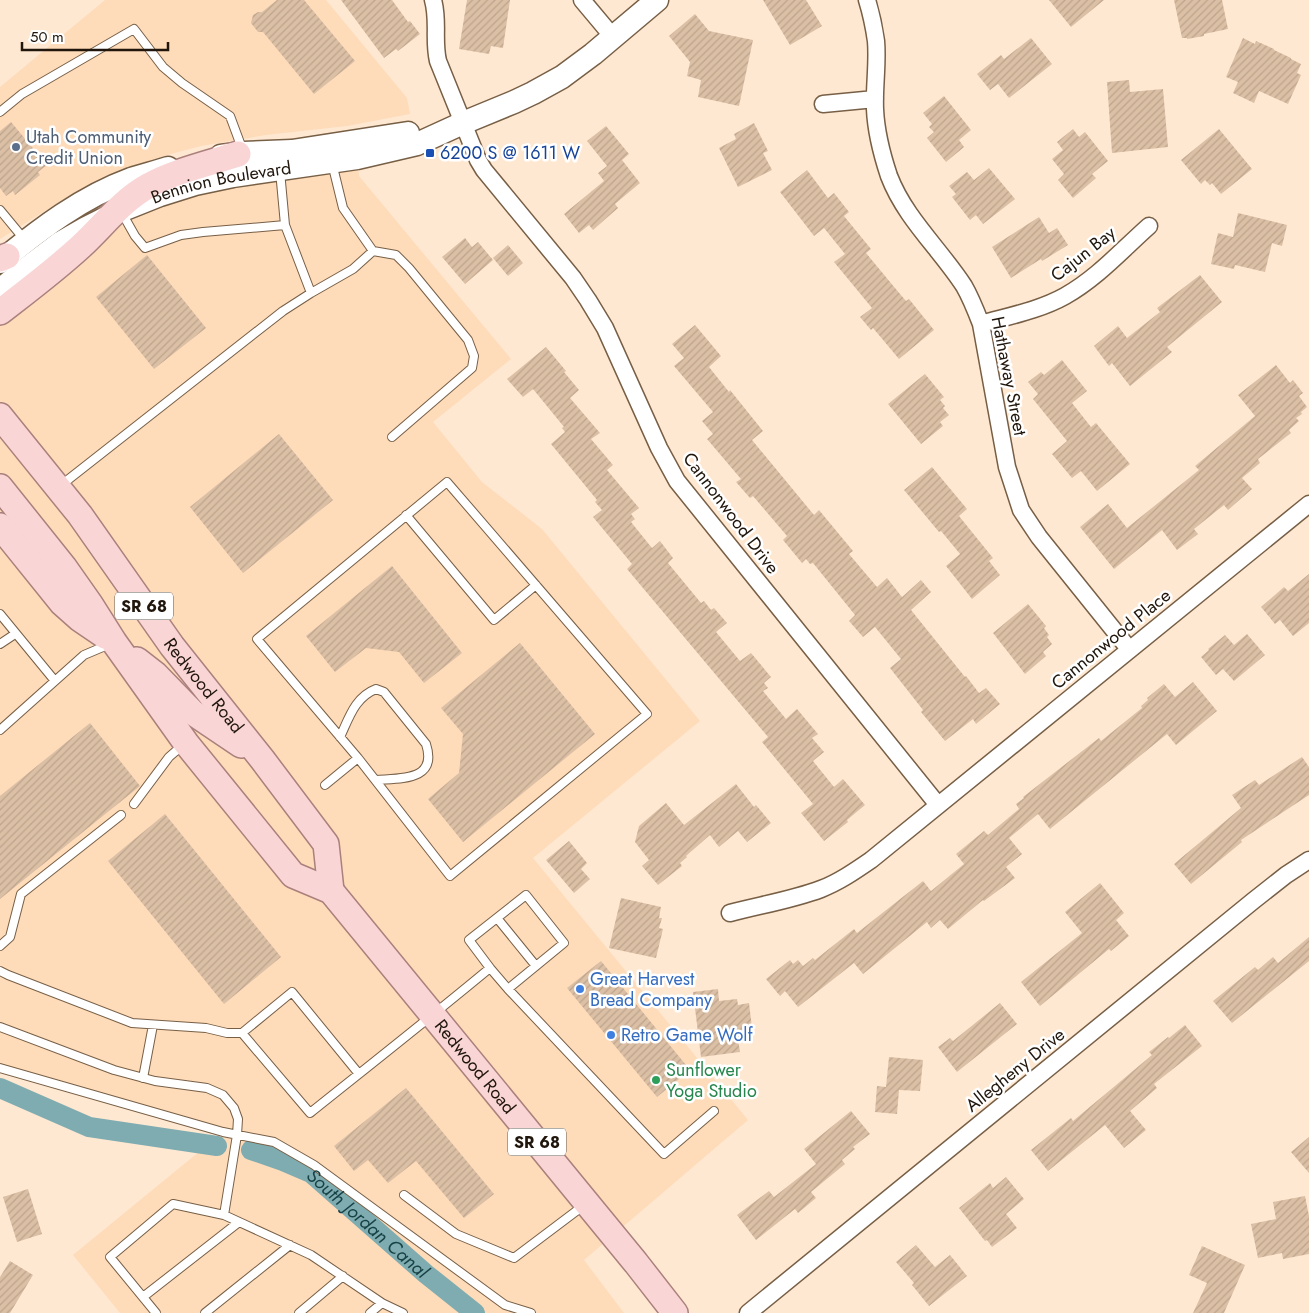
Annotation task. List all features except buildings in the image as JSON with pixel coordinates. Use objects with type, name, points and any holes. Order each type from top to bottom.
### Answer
[{"type":"main road","points":[[0,312],[78,249],[126,202],[149,185],[172,175],[241,154]]},
{"type":"main road","name":"Redwood Road","points":[[0,416],[80,515],[172,646],[262,759],[326,844],[331,891]]},
{"type":"main road","name":"Redwood Road","points":[[0,486],[64,567],[114,642],[186,743],[293,875],[331,891],[675,1313]]},
{"type":"main road","points":[[0,526],[62,603],[80,619],[114,642],[155,674],[192,712],[262,759]]},
{"type":"street","name":"Cannonwood Drive","points":[[433,0],[437,21],[435,49],[438,61],[473,150],[484,170],[573,278],[596,314],[612,343],[659,448],[678,481],[938,805]]},
{"type":"street","points":[[582,0],[613,37]]},
{"type":"street","name":"Bennion Boulevard","points":[[0,290],[60,243],[116,213],[160,194],[233,176],[357,158],[417,144],[514,102],[562,77],[587,59],[658,0]]},
{"type":"street","name":"Hathaway Street","points":[[867,0],[876,43],[875,110],[885,164],[890,178],[911,216],[972,300],[981,324],[1006,467],[1021,510],[1039,537],[1129,650]]},
{"type":"street","points":[[823,104],[875,99]]},
{"type":"street","name":"Bennion Boulevard","points":[[8,255],[49,223],[101,192],[130,179],[196,159],[292,151],[463,123]]},
{"type":"street","name":"Cajun Bay","points":[[981,324],[1031,310],[1065,296],[1094,276],[1149,226]]},
{"type":"street","name":"Cannonwood Place","points":[[730,913],[822,889],[871,860],[1309,504]]},
{"type":"street","name":"Allegheny Drive","points":[[748,1313],[1253,901],[1309,860]]},
{"type":"lane","points":[[0,112],[22,94],[134,29],[162,67],[230,116],[241,154]]},
{"type":"lane","points":[[331,162],[343,208],[374,251],[396,255],[410,268],[468,340],[474,356],[472,368],[392,437]]},
{"type":"lane","points":[[279,169],[285,225],[311,293]]},
{"type":"lane","points":[[0,210],[8,255]]},
{"type":"lane","points":[[116,213],[146,248],[181,235],[285,225]]},
{"type":"lane","points":[[58,487],[283,311],[353,269],[374,251]]},
{"type":"lane","points":[[447,482],[536,585],[647,714],[450,876],[376,780],[257,639],[447,482]]},
{"type":"lane","points":[[406,515],[494,620],[536,585]]},
{"type":"lane","points":[[0,614],[55,681]]},
{"type":"lane","points":[[0,644],[16,634]]},
{"type":"lane","points":[[0,730],[84,655],[114,642]]},
{"type":"lane","points":[[340,737],[356,704],[366,692],[376,688],[384,692],[426,744],[429,752],[429,762],[423,770],[414,776],[376,780]]},
{"type":"lane","points":[[134,804],[169,757],[186,743]]},
{"type":"lane","points":[[325,785],[358,758]]},
{"type":"lane","points":[[0,946],[10,937],[21,894],[121,815]]},
{"type":"lane","points":[[508,989],[564,943],[526,895],[469,940],[508,989],[664,1154],[714,1111]]},
{"type":"lane","points":[[497,918],[536,966]]},
{"type":"lane","points":[[242,1033],[310,1113],[490,968]]},
{"type":"lane","points":[[0,970],[8,975],[132,1023],[206,1028],[227,1033],[242,1033],[292,992],[359,1074]]},
{"type":"lane","points":[[143,1078],[154,1025]]},
{"type":"lane","points":[[0,1027],[114,1070],[155,1081],[207,1088],[223,1095],[234,1108],[238,1119],[224,1215]]},
{"type":"lane","points":[[0,1068],[223,1132],[274,1142],[314,1165],[506,1305],[531,1313]]},
{"type":"lane","points":[[404,1195],[456,1234],[514,1258],[586,1203]]},
{"type":"lane","points":[[156,1313],[110,1257],[173,1204],[224,1215],[290,1245],[311,1255],[382,1303],[403,1313]]},
{"type":"lane","points":[[143,1297],[239,1222]]},
{"type":"lane","points":[[205,1313],[290,1245]]},
{"type":"lane","points":[[299,1313],[342,1276]]},
{"type":"lane","points":[[370,1313],[382,1303]]},
{"type":"shaded area","points":[[105,0],[326,0],[407,98],[410,114],[347,126],[266,135],[201,146],[167,155],[94,183],[0,239],[0,87]]},
{"type":"shaded area","points":[[358,167],[359,176],[511,359],[433,422],[482,482],[542,529],[700,721],[533,858],[748,1120],[584,1260],[624,1313],[120,1313],[73,1255],[222,1133],[0,1067],[0,322],[121,223],[153,207],[211,190]]},
{"type":"waterway","name":"South Jordan Canal","points":[[0,1088],[89,1127],[217,1146]]},
{"type":"waterway","name":"South Jordan Canal","points":[[251,1150],[311,1173],[426,1274],[475,1313]]},
{"type":"place","name":"Utah Community Credit Union","points":[[16,147]]},
{"type":"place","name":"6200 S @ 1611 W","points":[[430,153]]},
{"type":"place","name":"Great Harvest Bread Company","points":[[580,989]]},
{"type":"place","name":"Retro Game Wolf","points":[[611,1035]]},
{"type":"place","name":"Sunflower Yoga Studio","points":[[656,1080]]}]
